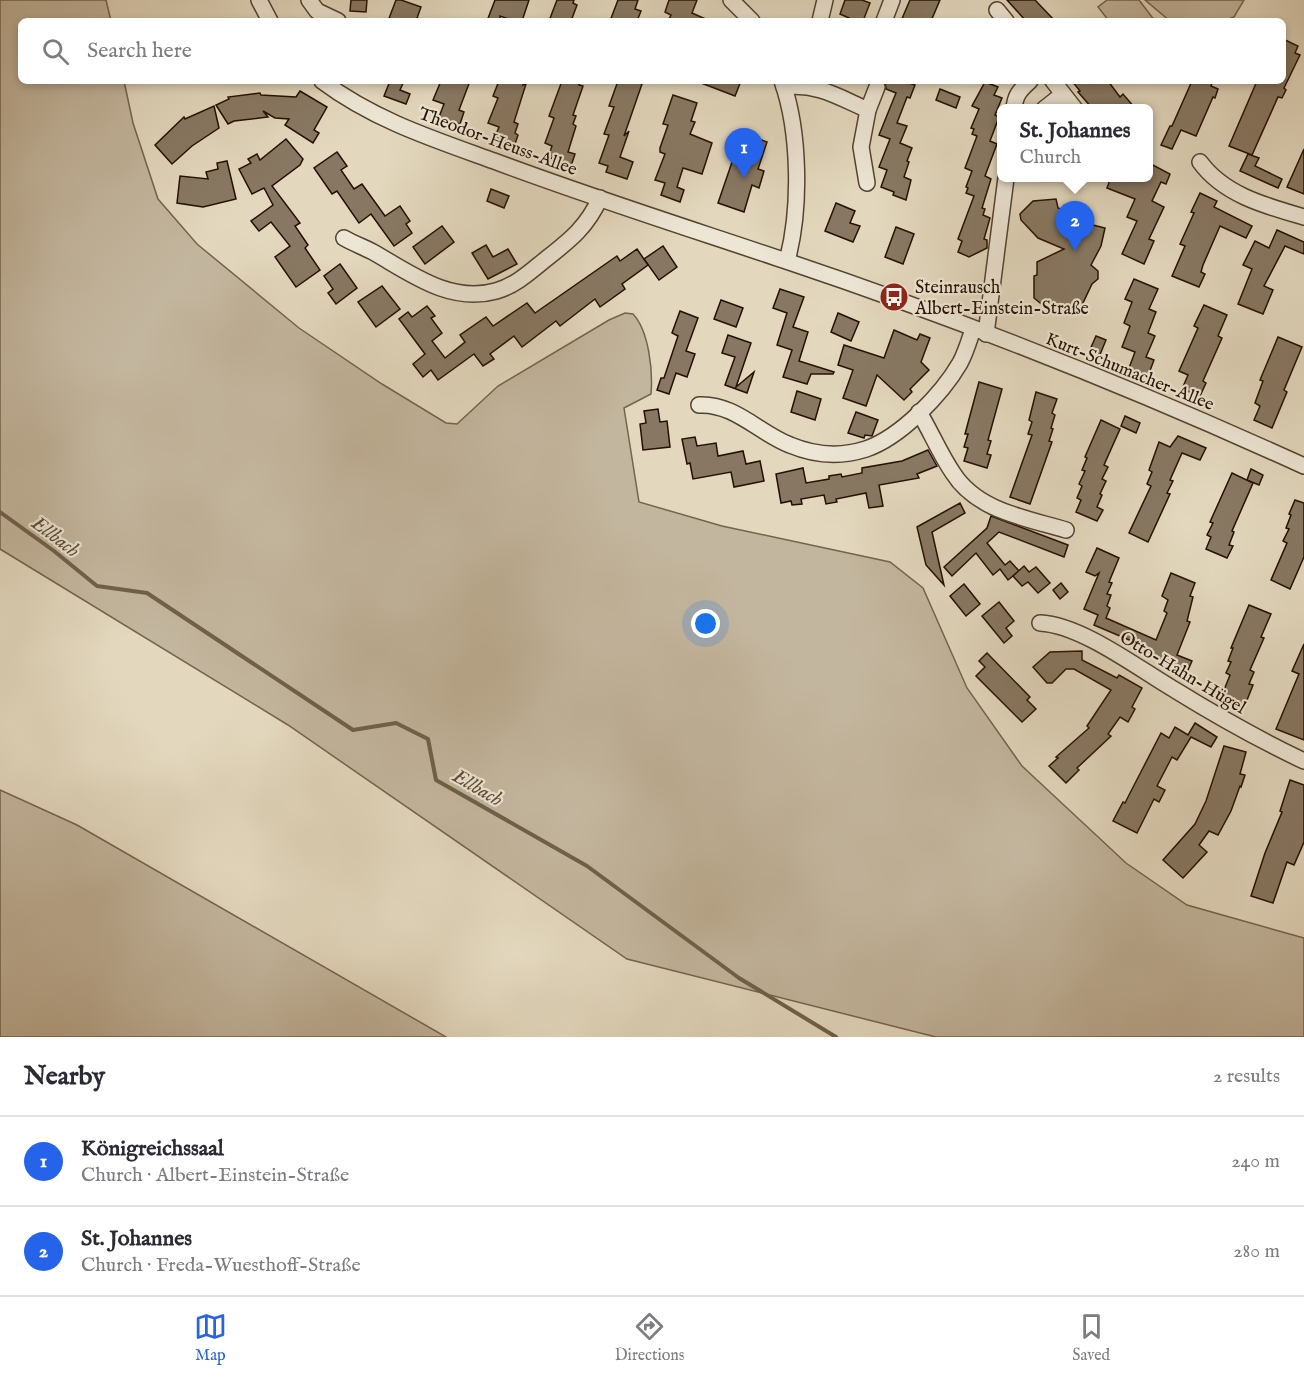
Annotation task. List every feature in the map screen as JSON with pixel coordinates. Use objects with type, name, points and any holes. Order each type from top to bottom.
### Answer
[{"type":"street","points":[[259,0],[268,18]]},
{"type":"street","points":[[309,0],[317,11],[332,18]]},
{"type":"street","points":[[731,0],[749,18]]},
{"type":"street","points":[[821,18],[825,0]]},
{"type":"street","points":[[885,18],[892,0]]},
{"type":"street","name":"Theodor-Heuss-Allee","points":[[326,84],[384,120],[528,174],[600,198]]},
{"type":"street","points":[[787,261],[795,226],[796,203],[793,131],[783,84],[814,84],[868,110]]},
{"type":"street","points":[[1014,104],[1018,92],[1027,84]]},
{"type":"street","points":[[1055,84],[1072,104]]},
{"type":"street","points":[[867,183],[861,147],[868,110],[877,87]]},
{"type":"street","points":[[1049,104],[1063,94]]},
{"type":"street","points":[[1200,162],[1225,186],[1266,206],[1304,217]]},
{"type":"street","points":[[699,405],[720,406],[787,444],[812,452],[844,454],[866,449],[898,431],[934,397],[980,332],[1005,182]]},
{"type":"street","points":[[344,238],[440,289],[479,294],[497,291],[526,275],[577,234],[590,218],[600,198]]},
{"type":"street","name":"Kurt-Schumacher-Allee","points":[[600,198],[787,261],[980,332],[1156,402],[1304,466]]},
{"type":"street","points":[[919,412],[953,474],[979,499],[999,510],[1066,530]]},
{"type":"street","name":"Otto-Hahn-Hügel","points":[[1040,623],[1057,625],[1097,643],[1264,742],[1304,761]]},
{"type":"shaded area","points":[[0,0],[106,0],[110,18],[18,18],[18,84],[125,84],[133,123],[158,199],[197,244],[299,328],[382,384],[446,423],[457,424],[498,386],[609,320],[625,313],[633,314],[643,330],[649,352],[651,374],[651,394],[624,408],[639,502],[722,526],[890,562],[923,588],[967,688],[1022,766],[1126,863],[1187,905],[1304,938],[1304,1037],[936,1037],[627,959],[288,725],[0,549]]},
{"type":"shaded area","points":[[1107,0],[1139,0],[1153,18],[1107,18],[1098,7]]},
{"type":"shaded area","points":[[1145,0],[1244,0],[1232,18],[1166,18]]},
{"type":"shaded area","points":[[0,790],[77,825],[446,1037],[0,1037]]},
{"type":"building","points":[[351,0],[367,0],[366,12],[350,11]]},
{"type":"building","points":[[396,0],[421,7],[417,18],[389,18]]},
{"type":"building","points":[[495,0],[529,0],[523,18],[500,16],[500,18],[488,18]]},
{"type":"building","points":[[557,0],[574,0],[573,3],[577,5],[572,18],[550,18]]},
{"type":"building","points":[[618,0],[638,0],[635,9],[641,11],[638,18],[611,18]]},
{"type":"building","points":[[669,0],[697,0],[692,13],[703,18],[670,18],[671,15],[665,12]]},
{"type":"building","points":[[845,0],[862,0],[870,3],[864,18],[849,18],[840,14]]},
{"type":"building","points":[[910,0],[940,0],[932,18],[902,18]]},
{"type":"building","points":[[1007,0],[1035,0],[1052,18],[1023,18]]},
{"type":"building","points":[[1286,40],[1298,46],[1295,53],[1300,55],[1286,84]]},
{"type":"building","points":[[389,84],[403,84],[400,90],[410,94],[406,104],[384,96]]},
{"type":"building","points":[[440,84],[469,84],[459,110],[464,112],[460,124],[439,117],[444,104],[433,100]]},
{"type":"building","points":[[498,84],[526,84],[514,122],[518,124],[515,144],[495,137],[499,127],[488,123],[498,98],[493,96]]},
{"type":"building","points":[[561,84],[583,86],[573,115],[576,116],[573,124],[576,126],[568,152],[575,154],[571,166],[548,157],[552,146],[545,143],[554,118],[549,116]]},
{"type":"building","points":[[617,84],[642,84],[624,136],[629,131],[620,157],[633,162],[627,179],[606,172],[608,166],[599,163],[609,135],[604,134],[614,107],[609,106]]},
{"type":"building","points":[[704,84],[740,84],[735,96]]},
{"type":"building","points":[[885,84],[915,85],[910,98],[907,97],[897,123],[907,126],[900,143],[912,148],[904,177],[911,180],[906,200],[881,187],[887,170],[879,167],[890,139],[879,135],[896,93],[886,89]]},
{"type":"building","points":[[984,84],[998,87],[994,95],[1002,98],[1000,104],[997,104],[995,115],[997,122],[990,141],[997,144],[985,176],[991,179],[982,208],[985,209],[983,215],[990,218],[984,239],[987,240],[987,248],[969,257],[958,252],[962,241],[958,239],[974,196],[966,193],[972,171],[965,168],[977,136],[972,134],[974,129],[971,128],[979,109],[972,106]]},
{"type":"building","points":[[1074,84],[1110,84],[1120,97],[1123,94],[1132,104],[1088,104],[1078,92],[1080,91]]},
{"type":"building","points":[[1191,84],[1212,84],[1211,86],[1218,89],[1196,136],[1181,130],[1172,149],[1161,145]]},
{"type":"building","points":[[1256,84],[1286,84],[1284,88],[1286,90],[1282,98],[1278,97],[1252,155],[1229,146]]},
{"type":"building","points":[[940,89],[960,97],[956,108],[936,100]]},
{"type":"building","points":[[300,91],[327,107],[314,130],[319,133],[313,143],[285,125],[289,119],[275,118],[263,111],[268,117],[234,121],[228,124],[216,105],[229,99],[228,97],[260,93],[261,95],[296,97]]},
{"type":"building","points":[[673,95],[697,103],[691,121],[695,122],[690,134],[712,143],[702,174],[683,168],[677,187],[684,190],[680,202],[661,195],[665,183],[655,180],[665,154],[660,152],[660,148],[668,125],[663,124]]},
{"type":"building","points":[[214,106],[219,128],[192,146],[172,164],[155,145],[184,117],[185,119]]},
{"type":"building","points":[[742,133],[767,142],[758,169],[764,171],[759,188],[752,185],[744,212],[718,203]]},
{"type":"building","points":[[286,139],[303,159],[300,165],[272,186],[300,223],[295,226],[308,245],[305,248],[320,270],[296,287],[275,257],[290,246],[271,222],[259,231],[251,221],[273,205],[264,188],[252,194],[239,169],[251,163],[248,159],[257,154],[260,160]]},
{"type":"building","points":[[1304,149],[1304,194],[1287,187]]},
{"type":"building","points":[[337,152],[347,166],[341,170],[354,189],[362,184],[385,216],[400,206],[410,221],[406,224],[412,233],[394,246],[371,214],[359,223],[337,191],[332,194],[314,168]]},
{"type":"building","points":[[1248,154],[1259,158],[1255,166],[1282,179],[1278,188],[1240,171]]},
{"type":"building","points":[[227,161],[236,199],[203,207],[177,203],[180,176],[208,179],[206,172],[218,169],[217,163]]},
{"type":"building","points":[[1153,165],[1170,174],[1166,184],[1161,182],[1152,201],[1164,207],[1149,239],[1154,241],[1144,264],[1122,254],[1137,221],[1127,217],[1135,199],[1107,188],[1109,182],[1153,182]]},
{"type":"building","points":[[491,189],[509,196],[504,208],[487,201]]},
{"type":"building","points":[[1200,193],[1217,201],[1214,207],[1252,226],[1246,238],[1220,226],[1203,265],[1201,272],[1205,274],[1199,287],[1172,276],[1185,246],[1180,244]]},
{"type":"building","points":[[1056,199],[1058,208],[1091,219],[1093,225],[1105,228],[1101,246],[1091,265],[1098,271],[1098,279],[1092,284],[1082,305],[1067,308],[1065,312],[1059,306],[1045,307],[1034,298],[1034,276],[1037,275],[1037,262],[1064,249],[1038,238],[1021,220],[1020,214],[1033,201]]},
{"type":"building","points":[[836,203],[855,211],[850,223],[860,226],[853,242],[825,231]]},
{"type":"building","points":[[442,226],[454,242],[425,264],[413,247]]},
{"type":"building","points":[[896,227],[914,234],[903,264],[885,257]]},
{"type":"building","points":[[1277,230],[1304,242],[1304,254],[1285,246],[1264,286],[1273,290],[1263,314],[1238,304],[1252,269],[1243,265],[1255,241],[1269,248]]},
{"type":"building","points":[[486,245],[493,257],[508,249],[517,264],[488,279],[472,253]]},
{"type":"building","points":[[663,246],[677,267],[659,280],[644,259]]},
{"type":"building","points":[[637,249],[648,265],[622,284],[625,289],[600,307],[595,299],[560,326],[556,321],[522,347],[514,336],[490,354],[494,359],[483,366],[474,354],[438,380],[431,370],[423,377],[413,364],[425,354],[399,319],[408,312],[412,317],[427,306],[435,316],[431,318],[442,333],[432,341],[445,358],[465,342],[460,335],[486,317],[493,326],[527,303],[535,313],[617,256],[620,261]]},
{"type":"building","points":[[340,264],[357,288],[336,304],[328,293],[333,289],[324,276]]},
{"type":"building","points":[[1134,279],[1158,289],[1149,309],[1156,312],[1148,333],[1155,336],[1146,357],[1154,360],[1148,376],[1129,368],[1135,352],[1122,347],[1130,326],[1124,323],[1132,302],[1125,299]]},
{"type":"building","points":[[382,286],[400,309],[376,327],[358,302]]},
{"type":"building","points":[[780,289],[804,297],[793,327],[808,332],[799,361],[834,372],[833,374],[811,374],[807,384],[783,377],[792,350],[777,345],[787,313],[773,308]]},
{"type":"building","points":[[721,300],[743,308],[736,327],[714,319]]},
{"type":"building","points":[[1204,305],[1227,315],[1218,336],[1222,338],[1203,381],[1206,383],[1200,396],[1182,389],[1188,375],[1179,371],[1198,328],[1194,326]]},
{"type":"building","points":[[680,311],[698,318],[686,351],[695,354],[687,377],[676,373],[669,394],[657,390],[661,378],[664,378],[678,336],[672,333]]},
{"type":"building","points":[[838,313],[859,322],[851,341],[831,332]]},
{"type":"building","points":[[894,330],[917,340],[920,334],[930,338],[921,362],[929,370],[910,389],[912,392],[904,400],[877,375],[866,406],[843,398],[853,370],[838,365],[844,345],[884,358]]},
{"type":"building","points":[[728,335],[751,343],[736,387],[754,372],[747,393],[725,385],[735,357],[722,353]]},
{"type":"building","points":[[1096,336],[1106,340],[1099,357],[1089,352]]},
{"type":"building","points":[[1278,337],[1302,347],[1284,390],[1287,392],[1272,428],[1254,420],[1260,406],[1255,403],[1263,381],[1260,380]]},
{"type":"building","points":[[979,382],[1002,389],[988,440],[991,441],[987,454],[991,455],[987,468],[964,461],[968,448],[964,447],[968,434],[965,434]]},
{"type":"building","points":[[797,391],[821,399],[815,420],[791,412]]},
{"type":"building","points":[[1036,392],[1057,399],[1052,413],[1055,415],[1049,441],[1052,442],[1030,504],[1010,497],[1032,435],[1028,434],[1032,422],[1029,420]]},
{"type":"building","points":[[658,409],[660,422],[667,421],[670,447],[643,450],[640,424],[646,423],[644,411]]},
{"type":"building","points":[[856,412],[878,420],[872,436],[865,435],[864,438],[848,433]]},
{"type":"building","points":[[1125,416],[1140,423],[1136,433],[1121,426]]},
{"type":"building","points":[[1101,420],[1120,429],[1104,465],[1108,467],[1102,479],[1106,481],[1097,507],[1103,510],[1097,521],[1076,512],[1081,500],[1077,498],[1082,486],[1079,484],[1085,471],[1082,470],[1087,458],[1085,457]]},
{"type":"building","points":[[1178,436],[1206,448],[1200,460],[1182,453],[1170,480],[1173,481],[1167,493],[1170,494],[1148,542],[1129,533],[1151,486],[1147,484],[1152,472],[1149,470],[1159,442],[1170,447]]},
{"type":"building","points":[[695,437],[697,446],[716,443],[718,456],[743,451],[746,464],[760,461],[764,481],[734,487],[731,472],[693,479],[690,463],[687,464],[682,439]]},
{"type":"building","points":[[928,450],[937,466],[917,474],[919,478],[879,485],[883,506],[869,508],[866,493],[836,499],[837,502],[826,504],[824,495],[801,499],[802,504],[792,505],[791,501],[781,503],[776,474],[803,468],[806,483],[829,479],[829,476],[841,474],[842,477],[862,473],[862,468],[902,461]]},
{"type":"building","points":[[1251,469],[1263,475],[1259,485],[1247,480]]},
{"type":"building","points":[[1232,473],[1253,483],[1232,531],[1234,532],[1229,545],[1233,546],[1227,558],[1206,549],[1211,537],[1207,535],[1213,523],[1210,522]]},
{"type":"building","points":[[1295,500],[1304,503],[1304,557],[1290,589],[1271,580],[1287,543],[1283,541],[1289,529],[1286,528]]},
{"type":"building","points":[[960,503],[965,513],[932,532],[944,585],[926,565],[917,527]]},
{"type":"building","points":[[991,516],[1068,545],[1064,557],[999,532],[987,543],[1005,565],[1010,561],[1019,571],[1008,580],[1000,569],[993,575],[976,553],[952,576],[944,567],[987,528]]},
{"type":"building","points":[[1097,548],[1119,558],[1109,582],[1112,583],[1107,594],[1111,595],[1107,606],[1110,608],[1106,618],[1156,640],[1167,613],[1164,611],[1168,600],[1162,596],[1171,573],[1195,583],[1190,596],[1193,597],[1187,621],[1190,622],[1177,655],[1192,661],[1188,670],[1150,655],[1153,650],[1094,625],[1098,615],[1084,609],[1099,573],[1095,576],[1086,572]]},
{"type":"building","points":[[1024,566],[1029,572],[1036,567],[1050,583],[1038,593],[1028,582],[1022,586],[1013,576]]},
{"type":"building","points":[[1061,583],[1068,592],[1060,599],[1053,590]]},
{"type":"building","points":[[964,584],[980,604],[966,616],[950,596]]},
{"type":"building","points":[[999,602],[1014,621],[1006,628],[1012,636],[1004,643],[982,616]]},
{"type":"building","points":[[1249,605],[1271,614],[1261,637],[1264,638],[1250,670],[1254,672],[1249,684],[1253,685],[1245,705],[1222,695],[1230,675],[1226,673],[1231,662],[1228,661],[1233,648],[1231,648]]},
{"type":"building","points":[[1304,644],[1304,740],[1276,729],[1299,674],[1292,671]]},
{"type":"building","points":[[1082,651],[1082,660],[1117,678],[1119,675],[1142,688],[1132,707],[1135,709],[1128,722],[1120,717],[1108,734],[1111,736],[1077,768],[1079,770],[1066,783],[1049,766],[1089,728],[1087,726],[1111,690],[1074,669],[1066,669],[1052,683],[1047,683],[1033,667],[1050,652]]},
{"type":"building","points":[[987,653],[1030,697],[1027,700],[1036,709],[1022,722],[976,676],[985,667],[979,661]]},
{"type":"building","points":[[1195,723],[1217,737],[1211,747],[1191,737],[1177,760],[1172,757],[1157,786],[1165,790],[1159,802],[1154,799],[1137,833],[1113,821],[1123,802],[1125,803],[1161,733],[1169,738],[1175,727],[1188,735]]},
{"type":"building","points":[[1224,746],[1246,752],[1240,774],[1245,775],[1231,811],[1218,835],[1209,831],[1199,845],[1207,852],[1183,878],[1163,860],[1195,824],[1206,801]]},
{"type":"building","points":[[1290,780],[1304,785],[1304,842],[1294,865],[1287,862],[1273,903],[1251,896],[1282,812],[1280,811]]},
{"type":"waterway","name":"Ellbach","points":[[0,512],[97,586],[147,593],[353,730],[396,723],[428,739],[436,780],[587,866],[739,978],[836,1037]]},
{"type":"place","name":"Königreichssaal","points":[[744,178]]},
{"type":"place","name":"St. Johannes","points":[[1075,251]]},
{"type":"place","name":"Steinrausch Albert-Einstein-Straße","points":[[894,297]]}]
